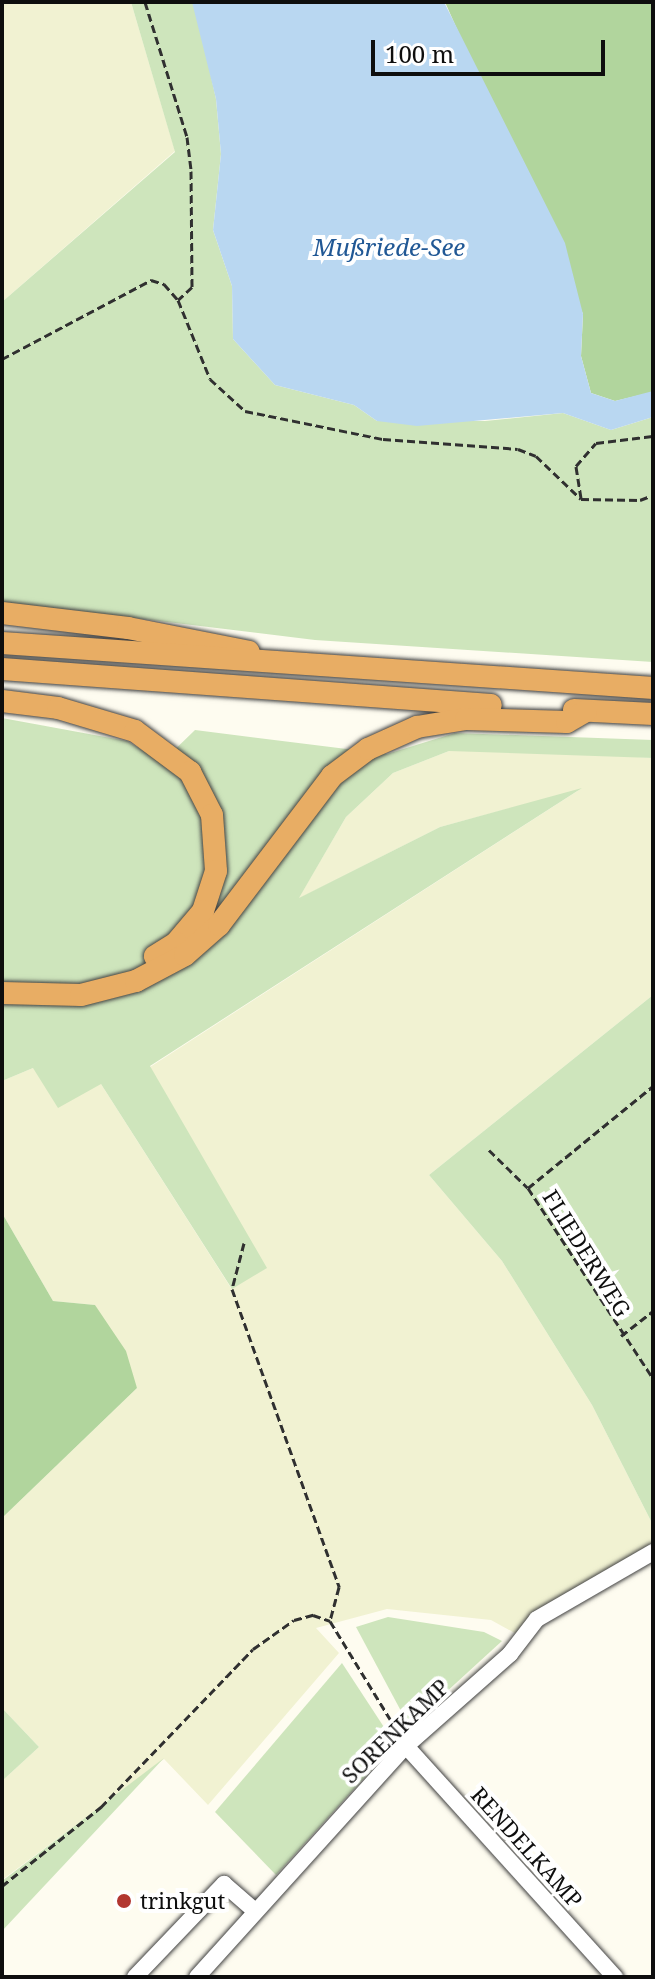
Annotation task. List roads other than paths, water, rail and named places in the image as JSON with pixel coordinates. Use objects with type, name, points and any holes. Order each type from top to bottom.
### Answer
[{"type":"highway","points":[[2,613],[128,628],[336,669]]},
{"type":"highway","points":[[2,643],[336,669],[653,688]]},
{"type":"highway","points":[[2,669],[653,714]]},
{"type":"highway","points":[[2,701],[58,708],[135,731],[165,749],[190,772],[212,815],[216,871],[203,911],[194,922],[176,943],[132,970],[82,984],[2,982]]},
{"type":"highway","points":[[2,993],[81,995],[136,981],[185,955],[219,925],[332,776],[368,749],[417,727],[466,719],[567,722],[586,711]]},
{"type":"street","name":"SORENKAMP","points":[[197,1977],[254,1910],[406,1746],[510,1654],[537,1619],[653,1552]]},
{"type":"street","name":"RENDELKAMP","points":[[406,1746],[615,1977]]},
{"type":"street","points":[[135,1977],[224,1884],[254,1910]]},
{"type":"water","name":"Mußriede-See","points":[[192,2],[444,2],[565,243],[583,314],[581,356],[591,393],[615,401],[653,391],[653,417],[611,430],[563,413],[417,426],[377,421],[354,405],[275,385],[233,339],[232,286],[213,230],[221,154],[216,99]]},
{"type":"place","name":"trinkgut","points":[[124,1901]]}]
